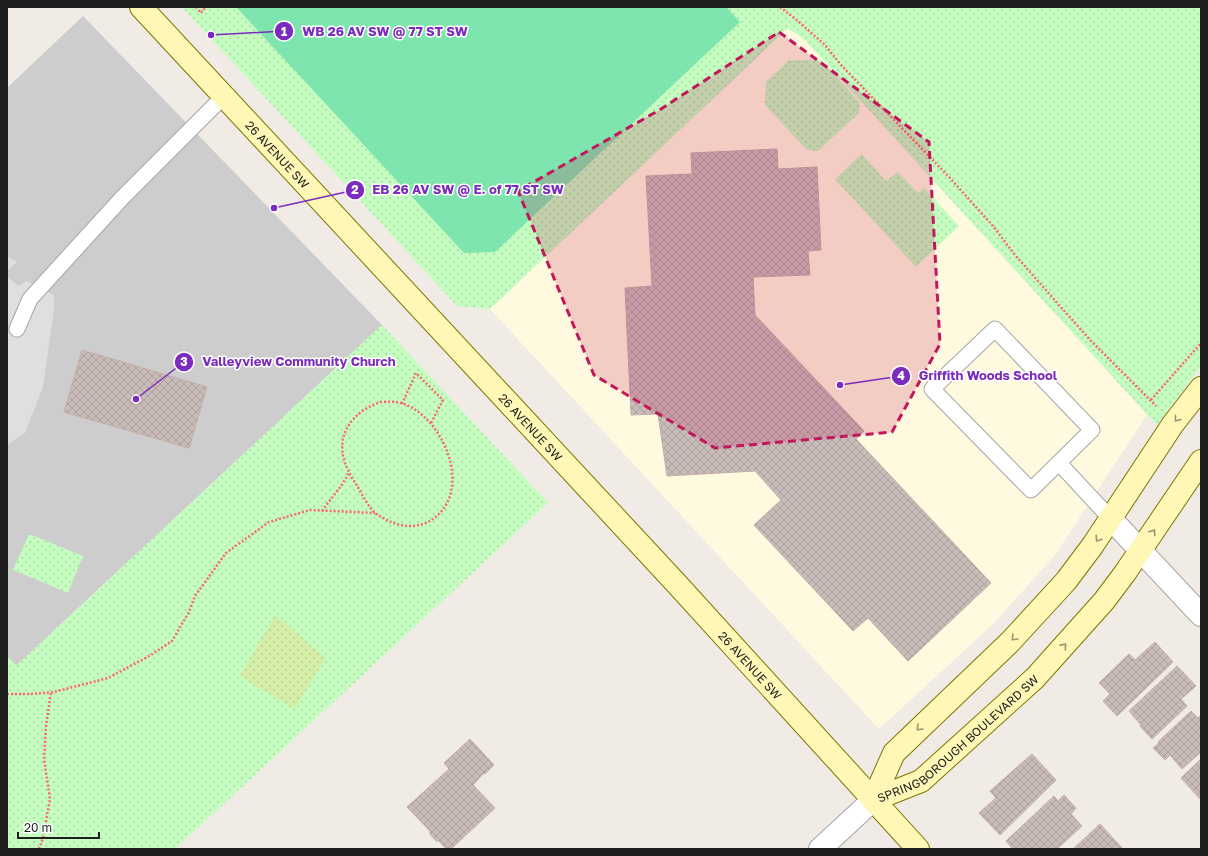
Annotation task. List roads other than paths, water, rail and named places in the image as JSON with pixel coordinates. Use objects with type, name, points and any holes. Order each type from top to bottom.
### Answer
[{"type":"street","name":"26 AVENUE SW","points":[[141,7],[675,582],[918,849]]},
{"type":"street","name":"SPRINGBOROUGH BOULEVARD SW","points":[[873,800],[894,752],[1010,642],[1039,612],[1094,546],[1173,424],[1201,388]]},
{"type":"street","name":"SPRINGBOROUGH BOULEVARD SW","points":[[873,800],[921,781],[1035,678],[1104,601],[1125,573],[1201,461]]},
{"type":"street","points":[[1111,519],[1201,615]]},
{"type":"street","points":[[820,849],[873,800]]},
{"type":"lane","points":[[17,329],[30,299],[122,198],[224,96]]},
{"type":"lane","points":[[995,329],[1092,430],[1059,463],[1031,490],[932,388],[995,329]]},
{"type":"lane","points":[[1059,463],[1111,519]]},
{"type":"place","name":"WB 26 AV SW @ 77 ST SW","points":[[211,35]]},
{"type":"place","name":"EB 26 AV SW @ E. of 77 ST SW","points":[[274,208]]},
{"type":"place","name":"Griffith Woods School","points":[[840,385]]},
{"type":"place","name":"Valleyview Community Church","points":[[136,399]]}]
